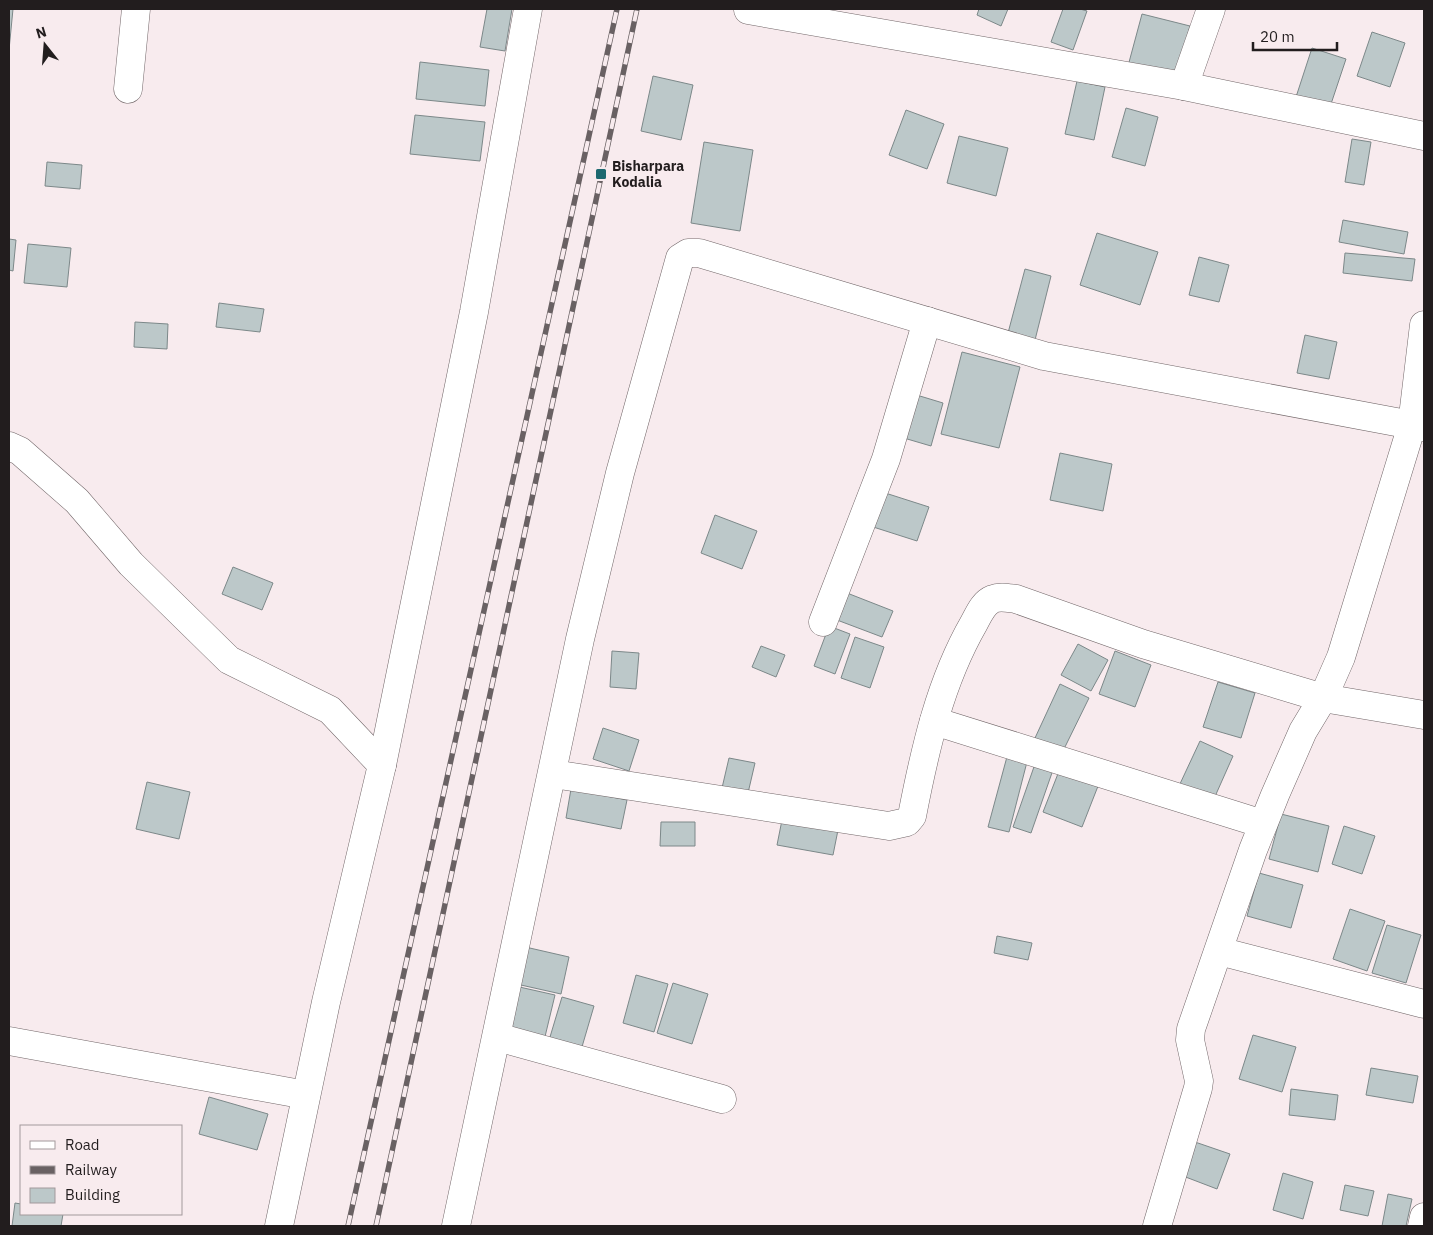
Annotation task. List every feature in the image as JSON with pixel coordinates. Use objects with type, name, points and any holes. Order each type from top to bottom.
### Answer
[{"type":"street","points":[[128,89],[136,9]]},
{"type":"street","points":[[279,1226],[306,1095],[382,765],[474,312],[528,9]]},
{"type":"street","points":[[1184,86],[1211,9]]},
{"type":"street","points":[[748,10],[866,19],[1424,136]]},
{"type":"street","points":[[456,1226],[580,639],[620,473],[680,258],[688,254],[699,253],[1044,356],[1418,426]]},
{"type":"street","points":[[823,622],[886,458],[926,321]]},
{"type":"street","points":[[1157,1226],[1198,1088],[1199,1081],[1190,1040],[1190,1029],[1263,824],[1303,732],[1323,698],[1341,657],[1418,426],[1424,325]]},
{"type":"street","points":[[9,446],[20,451],[77,501],[131,564],[229,660],[330,710],[382,765]]},
{"type":"street","points":[[552,774],[899,826],[907,822],[912,816],[925,752],[958,650],[984,606],[992,599],[1000,598],[1016,599],[1143,644],[1323,698],[1424,715]]},
{"type":"street","points":[[934,721],[1263,824]]},
{"type":"street","points":[[1219,951],[1424,1004]]},
{"type":"street","points":[[497,1037],[722,1098]]},
{"type":"street","points":[[9,1041],[306,1095]]},
{"type":"street","points":[[1422,1226],[1424,1217]]},
{"type":"building","points":[[9,9],[13,9],[9,50]]},
{"type":"building","points":[[487,9],[512,9],[505,51],[480,47]]},
{"type":"building","points":[[979,9],[1008,9],[1001,26],[977,15]]},
{"type":"building","points":[[1063,9],[1087,11],[1073,50],[1051,42]]},
{"type":"building","points":[[1142,14],[1190,26],[1176,78],[1128,66]]},
{"type":"building","points":[[1372,32],[1405,43],[1390,87],[1357,76]]},
{"type":"building","points":[[1312,48],[1346,59],[1330,107],[1296,97]]},
{"type":"building","points":[[420,62],[489,70],[485,106],[416,99]]},
{"type":"building","points":[[653,76],[693,85],[681,140],[641,131]]},
{"type":"building","points":[[1077,81],[1105,87],[1094,140],[1065,134]]},
{"type":"building","points":[[1126,108],[1158,117],[1145,166],[1112,157]]},
{"type":"building","points":[[906,110],[944,124],[927,169],[889,155]]},
{"type":"building","points":[[415,115],[485,122],[480,161],[410,154]]},
{"type":"building","points":[[959,136],[1008,148],[996,196],[947,183]]},
{"type":"building","points":[[1352,139],[1371,142],[1364,185],[1345,182]]},
{"type":"building","points":[[704,142],[753,150],[740,231],[691,223]]},
{"type":"building","points":[[47,162],[82,165],[80,189],[45,186]]},
{"type":"building","points":[[1343,220],[1408,232],[1404,254],[1339,242]]},
{"type":"building","points":[[1097,233],[1158,252],[1140,305],[1080,285]]},
{"type":"building","points":[[9,239],[16,240],[13,271],[9,270]]},
{"type":"building","points":[[28,244],[71,248],[67,287],[24,283]]},
{"type":"building","points":[[1345,253],[1415,259],[1412,281],[1343,273]]},
{"type":"building","points":[[1199,257],[1229,265],[1219,302],[1189,295]]},
{"type":"building","points":[[1025,269],[1051,276],[1035,340],[1008,333]]},
{"type":"building","points":[[219,303],[264,309],[260,332],[216,327]]},
{"type":"building","points":[[135,322],[168,324],[167,349],[134,347]]},
{"type":"building","points":[[1305,335],[1337,342],[1329,379],[1297,373]]},
{"type":"building","points":[[962,352],[1020,367],[999,448],[941,434]]},
{"type":"building","points":[[910,393],[943,403],[931,446],[897,436]]},
{"type":"building","points":[[1060,453],[1112,464],[1103,511],[1050,500]]},
{"type":"building","points":[[879,491],[929,507],[917,541],[867,525]]},
{"type":"building","points":[[715,515],[757,531],[742,569],[701,553]]},
{"type":"building","points":[[233,567],[273,583],[262,610],[222,594]]},
{"type":"building","points":[[847,593],[893,611],[882,637],[837,620]]},
{"type":"building","points":[[829,626],[850,634],[835,674],[814,666]]},
{"type":"building","points":[[855,637],[884,647],[870,688],[841,678]]},
{"type":"building","points":[[1078,644],[1108,660],[1091,691],[1061,675]]},
{"type":"building","points":[[761,646],[785,655],[776,677],[752,667]]},
{"type":"building","points":[[612,651],[639,653],[636,689],[610,687]]},
{"type":"building","points":[[1115,651],[1151,665],[1135,707],[1099,694]]},
{"type":"building","points":[[1218,682],[1255,693],[1241,738],[1203,727]]},
{"type":"building","points":[[1060,684],[1089,698],[1063,751],[1035,738]]},
{"type":"building","points":[[603,728],[639,740],[629,771],[593,759]]},
{"type":"building","points":[[1200,741],[1233,756],[1213,801],[1179,786]]},
{"type":"building","points":[[1008,753],[1028,758],[1009,832],[988,827]]},
{"type":"building","points":[[729,758],[755,763],[748,793],[722,788]]},
{"type":"building","points":[[1036,761],[1054,767],[1031,833],[1013,827]]},
{"type":"building","points":[[1061,766],[1100,781],[1082,827],[1043,812]]},
{"type":"building","points":[[147,782],[190,792],[179,839],[136,829]]},
{"type":"building","points":[[571,789],[627,800],[621,829],[566,818]]},
{"type":"building","points":[[1281,814],[1329,826],[1318,872],[1269,859]]},
{"type":"building","points":[[782,820],[838,830],[833,855],[777,845]]},
{"type":"building","points":[[661,822],[695,822],[695,846],[660,846]]},
{"type":"building","points":[[1344,826],[1375,836],[1362,874],[1332,864]]},
{"type":"building","points":[[1259,873],[1303,885],[1291,928],[1247,916]]},
{"type":"building","points":[[1350,909],[1385,921],[1367,971],[1333,959]]},
{"type":"building","points":[[1387,925],[1421,935],[1406,983],[1372,973]]},
{"type":"building","points":[[997,936],[1032,943],[1028,960],[994,953]]},
{"type":"building","points":[[521,946],[569,957],[561,994],[512,983]]},
{"type":"building","points":[[636,975],[668,984],[654,1032],[623,1023]]},
{"type":"building","points":[[673,983],[708,994],[692,1044],[657,1033]]},
{"type":"building","points":[[515,986],[555,995],[543,1045],[504,1037]]},
{"type":"building","points":[[562,997],[594,1006],[579,1057],[547,1047]]},
{"type":"building","points":[[1253,1035],[1296,1047],[1282,1092],[1239,1079]]},
{"type":"building","points":[[1371,1068],[1418,1076],[1413,1103],[1366,1095]]},
{"type":"building","points":[[1291,1089],[1338,1095],[1335,1120],[1289,1115]]},
{"type":"building","points":[[209,1097],[268,1114],[257,1150],[199,1134]]},
{"type":"building","points":[[1195,1142],[1230,1154],[1217,1189],[1183,1176]]},
{"type":"building","points":[[1283,1173],[1313,1182],[1303,1219],[1273,1210]]},
{"type":"building","points":[[1345,1185],[1374,1191],[1368,1216],[1340,1210]]},
{"type":"building","points":[[1388,1194],[1412,1199],[1406,1226],[1382,1226]]},
{"type":"building","points":[[15,1203],[20,1204],[20,1215],[63,1215],[61,1226],[12,1226]]},
{"type":"railway","points":[[348,1226],[617,9]]},
{"type":"railway","points":[[376,1226],[637,9]]},
{"type":"place","name":"Bisharpara Kodalia","points":[[601,174]]}]
